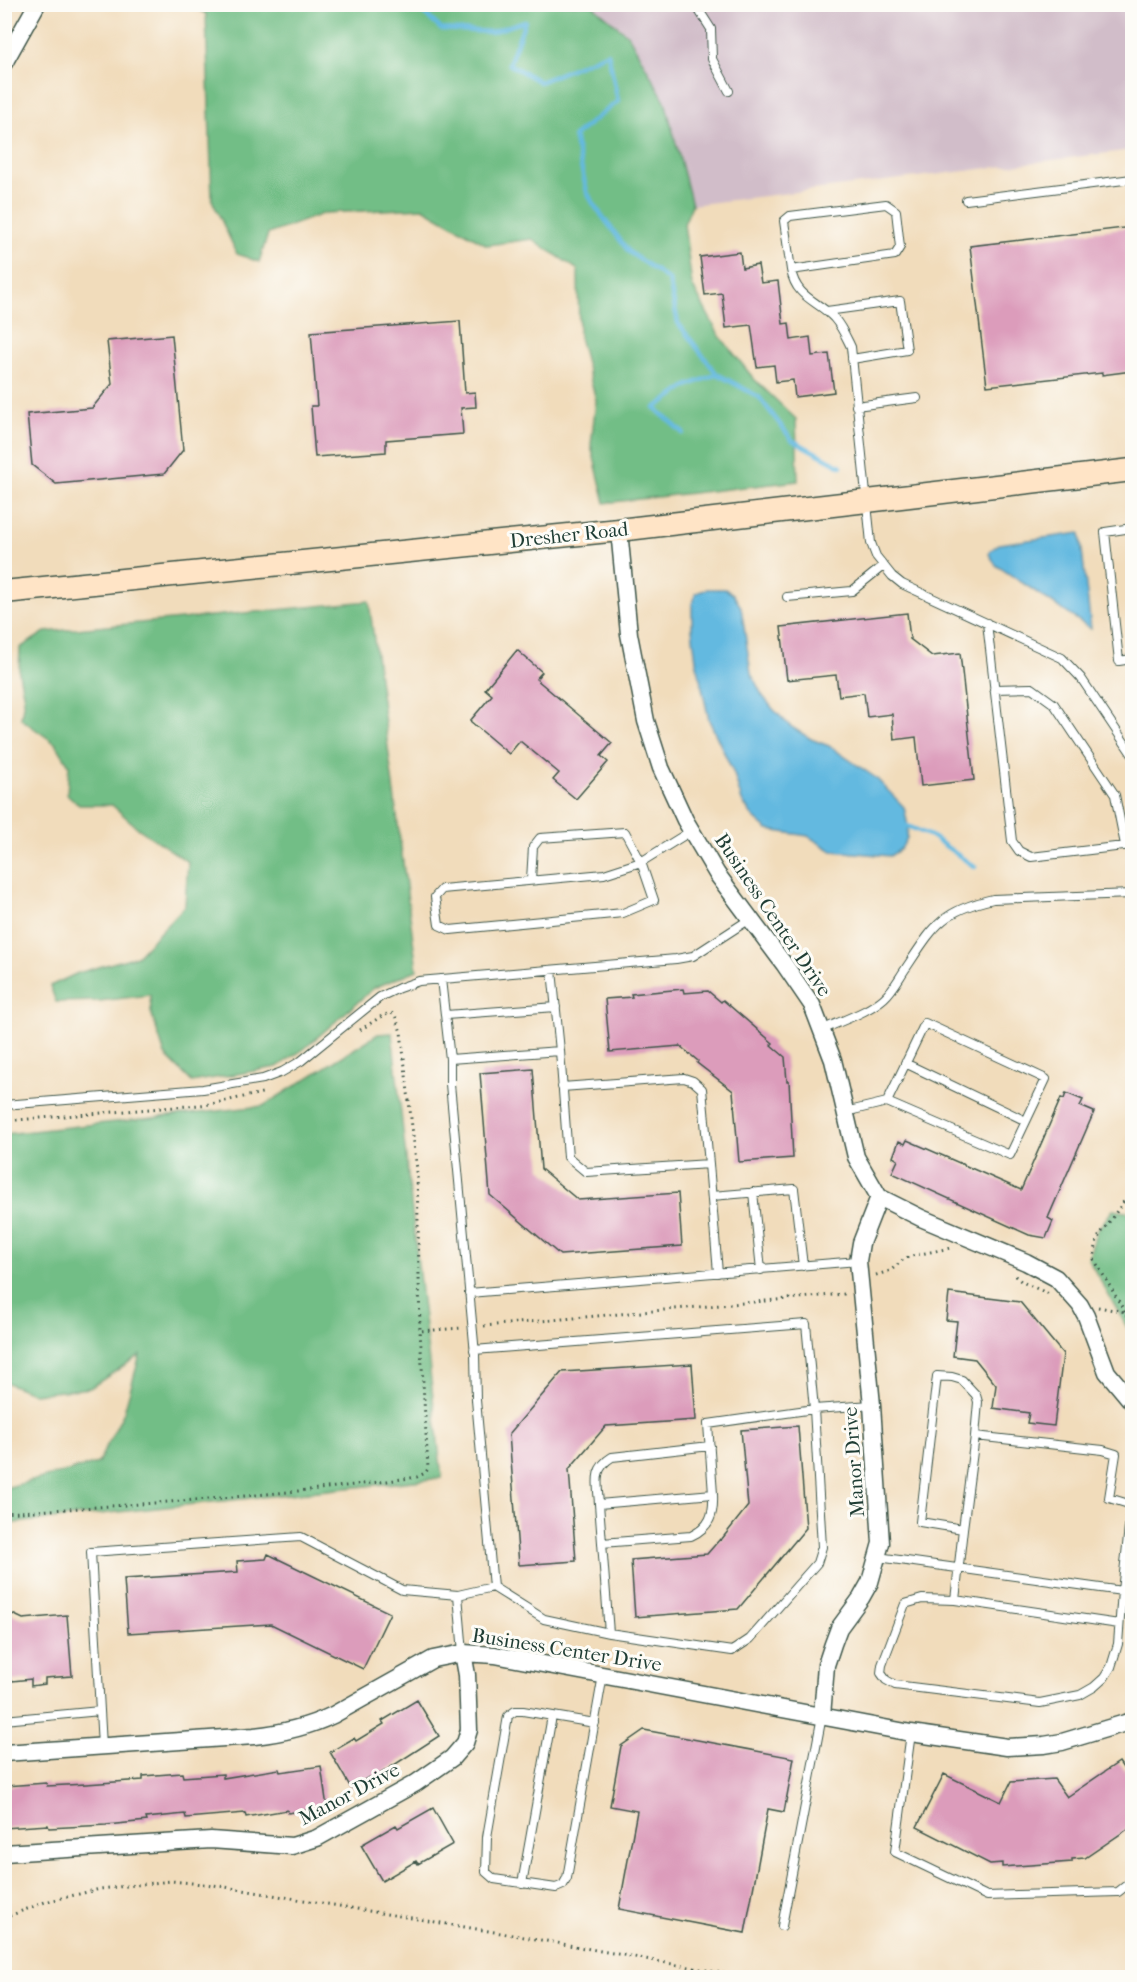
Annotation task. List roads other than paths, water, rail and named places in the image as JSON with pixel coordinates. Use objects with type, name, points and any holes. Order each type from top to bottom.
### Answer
[{"type":"main road","name":"Dresher Road","points":[[4,591],[619,530],[1132,470]]},
{"type":"street","points":[[4,63],[37,4]]},
{"type":"street","name":"Business Center Drive","points":[[619,530],[628,634],[646,721],[661,768],[691,831],[717,874],[807,998],[822,1029],[833,1060],[856,1157],[879,1197]]},
{"type":"street","points":[[879,1197],[921,1218],[1046,1272],[1064,1286],[1086,1316],[1107,1372],[1132,1402]]},
{"type":"street","name":"Manor Drive","points":[[822,1716],[826,1665],[833,1644],[839,1628],[870,1582],[881,1543],[872,1405],[858,1261],[861,1243],[879,1197]]},
{"type":"street","name":"Business Center Drive","points":[[4,1753],[288,1731],[333,1715],[433,1659],[463,1653],[495,1655],[911,1733],[991,1745],[1026,1747],[1062,1742],[1132,1721]]},
{"type":"street","name":"Manor Drive","points":[[4,1853],[211,1840],[292,1846],[317,1838],[416,1783],[452,1758],[465,1743],[469,1730],[467,1675],[463,1653]]},
{"type":"lane","points":[[709,4],[697,7],[711,29],[712,59],[729,91]]},
{"type":"lane","points":[[966,200],[1132,179]]},
{"type":"lane","points":[[791,270],[895,255],[900,247],[896,211],[886,204],[790,216],[784,221],[791,270],[796,286],[814,304],[827,311],[845,333],[851,347],[865,500],[871,543],[876,556],[902,584],[1062,658],[1081,678],[1132,754]]},
{"type":"lane","points":[[827,311],[900,301],[907,350],[852,359]]},
{"type":"lane","points":[[856,406],[917,398]]},
{"type":"lane","points":[[1132,528],[1105,531],[1119,661],[1132,659]]},
{"type":"lane","points":[[787,597],[852,591],[883,566]]},
{"type":"lane","points":[[987,623],[994,688],[1012,841],[1019,851],[1031,857],[1129,845],[1115,795],[1054,704],[1032,688],[994,688]]},
{"type":"lane","points":[[531,880],[534,847],[540,838],[625,832],[641,862],[654,900],[622,913],[450,930],[439,925],[435,897],[442,889],[604,874],[641,862],[691,831]]},
{"type":"lane","points":[[822,1029],[868,1009],[885,997],[932,929],[955,911],[973,903],[993,899],[1132,894]]},
{"type":"lane","points":[[4,1105],[203,1089],[263,1079],[282,1072],[301,1061],[381,997],[419,981],[693,956],[750,919]]},
{"type":"lane","points":[[552,970],[568,1157],[586,1172],[709,1164]]},
{"type":"lane","points":[[441,979],[450,1059],[450,1084],[493,1587]]},
{"type":"lane","points":[[446,1015],[556,1007]]},
{"type":"lane","points":[[844,1112],[887,1102],[1010,1155],[1046,1078],[925,1023],[887,1102]]},
{"type":"lane","points":[[450,1059],[560,1051]]},
{"type":"lane","points":[[905,1063],[1026,1121]]},
{"type":"lane","points":[[562,1087],[684,1078],[693,1081],[702,1089],[718,1273]]},
{"type":"lane","points":[[712,1196],[794,1189],[804,1266]]},
{"type":"lane","points":[[753,1192],[761,1269]]},
{"type":"lane","points":[[469,1293],[858,1261]]},
{"type":"lane","points":[[102,1746],[90,1552],[301,1537],[402,1590],[458,1595],[493,1587],[544,1619],[609,1633],[732,1651],[750,1640],[817,1563],[822,1547],[814,1409],[806,1324],[474,1350]]},
{"type":"lane","points":[[955,1600],[978,1402],[976,1395],[962,1380],[937,1376],[920,1522],[963,1529]]},
{"type":"lane","points":[[602,1543],[691,1536],[701,1531],[711,1518],[713,1494],[708,1424],[814,1409],[872,1405]]},
{"type":"lane","points":[[975,1436],[1104,1450],[1116,1454],[1109,1498],[1132,1502],[1118,1644],[1108,1672],[1094,1687],[1080,1695],[1040,1703],[895,1685],[886,1680],[881,1673],[882,1665],[905,1604],[922,1599],[955,1600],[1119,1624]]},
{"type":"lane","points":[[609,1633],[597,1473],[604,1462],[612,1457],[710,1446]]},
{"type":"lane","points":[[599,1504],[713,1494]]},
{"type":"lane","points":[[878,1557],[1122,1591]]},
{"type":"lane","points":[[458,1595],[463,1653]]},
{"type":"lane","points":[[595,1723],[523,1711],[515,1711],[508,1716],[487,1837],[486,1872],[494,1879],[556,1888],[563,1885],[567,1878],[595,1723],[603,1675]]},
{"type":"lane","points":[[4,1719],[100,1711]]},
{"type":"lane","points":[[522,1884],[552,1716]]},
{"type":"lane","points":[[782,1926],[822,1716]]},
{"type":"lane","points":[[911,1733],[895,1852],[987,1896],[1118,1892],[1132,1883]]},
{"type":"water","points":[[1080,533],[1091,629],[996,565],[989,554],[999,544]]},
{"type":"water","points":[[707,589],[725,589],[733,594],[741,607],[751,673],[762,695],[773,709],[790,726],[811,739],[829,746],[876,778],[904,807],[908,826],[907,838],[901,849],[890,856],[832,851],[808,836],[768,830],[753,817],[742,801],[734,774],[709,720],[696,660],[692,604],[696,593]]},
{"type":"waterway","points":[[414,4],[441,29],[491,32],[525,21],[509,64],[540,82],[608,53],[618,101],[574,136],[587,192],[594,205],[629,252],[669,280],[678,323],[717,374],[687,386],[655,408],[683,433]]},
{"type":"waterway","points":[[717,374],[759,397],[792,440],[841,466]]},
{"type":"waterway","points":[[903,824],[931,836],[975,867]]}]
